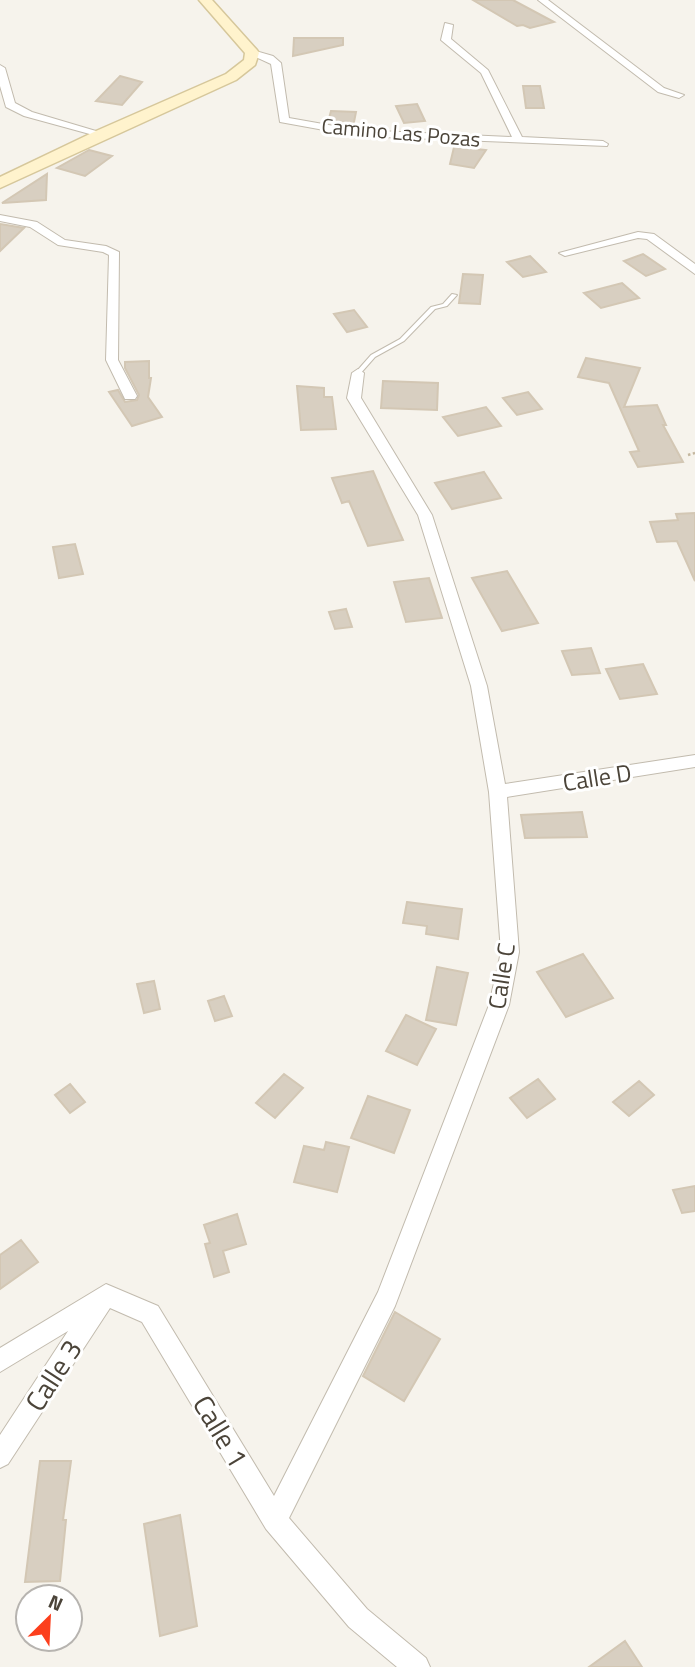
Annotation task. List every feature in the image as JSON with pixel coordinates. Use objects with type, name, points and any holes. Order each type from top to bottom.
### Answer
[{"type":"street","points":[[0,183],[101,134],[231,77],[250,62],[252,53],[205,0]]},
{"type":"street","points":[[542,0],[661,90],[679,95]]},
{"type":"street","points":[[448,25],[446,40],[485,72],[519,141]]},
{"type":"street","name":"Camino Las Pozas","points":[[252,53],[270,58],[276,63],[284,120],[357,133],[603,144]]},
{"type":"street","points":[[0,68],[10,105],[28,114],[101,134]]},
{"type":"street","points":[[0,218],[33,224],[62,243],[107,249],[115,254],[112,360],[130,396]]},
{"type":"street","points":[[565,253],[638,235],[650,236],[695,270]]},
{"type":"street","name":"Calle C","points":[[275,1520],[387,1298],[499,1005],[510,952],[498,792],[479,686],[425,515],[355,398],[358,373]]},
{"type":"street","name":"Calle D","points":[[498,792],[693,764]]},
{"type":"street","points":[[0,1361],[106,1295]]},
{"type":"street","name":"Calle 1","points":[[106,1295],[150,1314],[275,1520],[358,1618],[416,1667]]},
{"type":"street","name":"Calle 3","points":[[0,1456],[106,1295]]},
{"type":"lane","points":[[358,373],[373,356],[401,340],[433,308],[445,305],[454,295]]},
{"type":"path","points":[[688,455],[695,453]]},
{"type":"building","points":[[473,0],[513,0],[554,22],[530,28],[517,26]]},
{"type":"building","points":[[294,38],[343,38],[343,45],[293,56]]},
{"type":"building","points":[[120,76],[142,82],[122,105],[96,101]]},
{"type":"building","points":[[523,86],[540,86],[544,108],[526,108]]},
{"type":"building","points":[[417,104],[425,121],[404,123],[396,106]]},
{"type":"building","points":[[331,111],[356,112],[353,127],[328,122]]},
{"type":"building","points":[[455,143],[477,143],[476,149],[486,150],[474,168],[450,164]]},
{"type":"building","points":[[89,150],[112,156],[85,176],[57,168]]},
{"type":"building","points":[[47,174],[46,200],[2,203]]},
{"type":"building","points":[[0,224],[24,228],[0,251]]},
{"type":"building","points":[[643,254],[665,269],[646,276],[624,261]]},
{"type":"building","points":[[530,256],[546,272],[523,277],[507,262]]},
{"type":"building","points":[[463,274],[483,275],[480,304],[459,303]]},
{"type":"building","points":[[622,283],[639,298],[601,308],[584,293]]},
{"type":"building","points":[[354,310],[367,327],[347,332],[334,314]]},
{"type":"building","points":[[586,358],[640,368],[624,407],[657,405],[666,425],[663,425],[683,462],[638,467],[630,452],[639,451],[609,383],[578,377]]},
{"type":"building","points":[[149,361],[151,378],[148,397],[162,417],[132,426],[109,392],[118,390],[125,402],[137,400],[139,395],[125,368],[125,362]]},
{"type":"building","points":[[383,381],[438,383],[437,410],[381,408]]},
{"type":"building","points":[[297,386],[324,388],[324,397],[332,397],[336,429],[301,430]]},
{"type":"building","points":[[528,392],[542,409],[517,415],[503,398]]},
{"type":"building","points":[[486,407],[501,426],[458,436],[443,417]]},
{"type":"building","points":[[373,471],[403,540],[368,546],[349,501],[342,503],[332,478]]},
{"type":"building","points":[[484,472],[501,498],[452,509],[435,483]]},
{"type":"building","points":[[695,513],[695,581],[677,541],[657,542],[650,522],[678,520],[676,514]]},
{"type":"building","points":[[75,544],[83,574],[59,578],[53,547]]},
{"type":"building","points":[[507,571],[538,623],[502,631],[472,578]]},
{"type":"building","points":[[429,578],[442,618],[406,622],[394,582]]},
{"type":"building","points":[[346,609],[352,627],[335,629],[329,612]]},
{"type":"building","points":[[591,648],[600,673],[572,675],[562,651]]},
{"type":"building","points":[[643,664],[657,694],[620,699],[606,669]]},
{"type":"building","points":[[582,812],[587,837],[525,838],[521,815]]},
{"type":"building","points":[[407,902],[462,909],[458,939],[426,934],[427,926],[403,923]]},
{"type":"building","points":[[583,954],[613,998],[566,1017],[537,972]]},
{"type":"building","points":[[437,967],[468,973],[456,1025],[426,1020]]},
{"type":"building","points":[[154,981],[160,1009],[144,1013],[137,984]]},
{"type":"building","points":[[224,996],[232,1016],[215,1021],[208,1001]]},
{"type":"building","points":[[406,1015],[436,1029],[417,1065],[386,1051]]},
{"type":"building","points":[[284,1074],[303,1088],[275,1118],[256,1103]]},
{"type":"building","points":[[538,1079],[555,1099],[527,1118],[510,1098]]},
{"type":"building","points":[[639,1081],[654,1095],[629,1116],[613,1102]]},
{"type":"building","points":[[70,1084],[85,1102],[70,1113],[55,1095]]},
{"type":"building","points":[[368,1096],[410,1110],[394,1153],[351,1138]]},
{"type":"building","points":[[326,1142],[349,1147],[337,1192],[294,1182],[304,1146],[324,1150]]},
{"type":"building","points":[[695,1186],[695,1211],[682,1213],[673,1190]]},
{"type":"building","points":[[237,1214],[246,1244],[223,1251],[229,1272],[214,1277],[205,1244],[210,1243],[204,1225]]},
{"type":"building","points":[[21,1240],[38,1262],[0,1289],[0,1255]]},
{"type":"building","points":[[395,1312],[440,1339],[404,1401],[363,1376]]},
{"type":"building","points":[[40,1461],[71,1461],[63,1520],[66,1520],[60,1581],[25,1582]]},
{"type":"building","points":[[180,1515],[197,1626],[160,1636],[144,1524]]},
{"type":"building","points":[[625,1641],[642,1667],[589,1667]]}]
